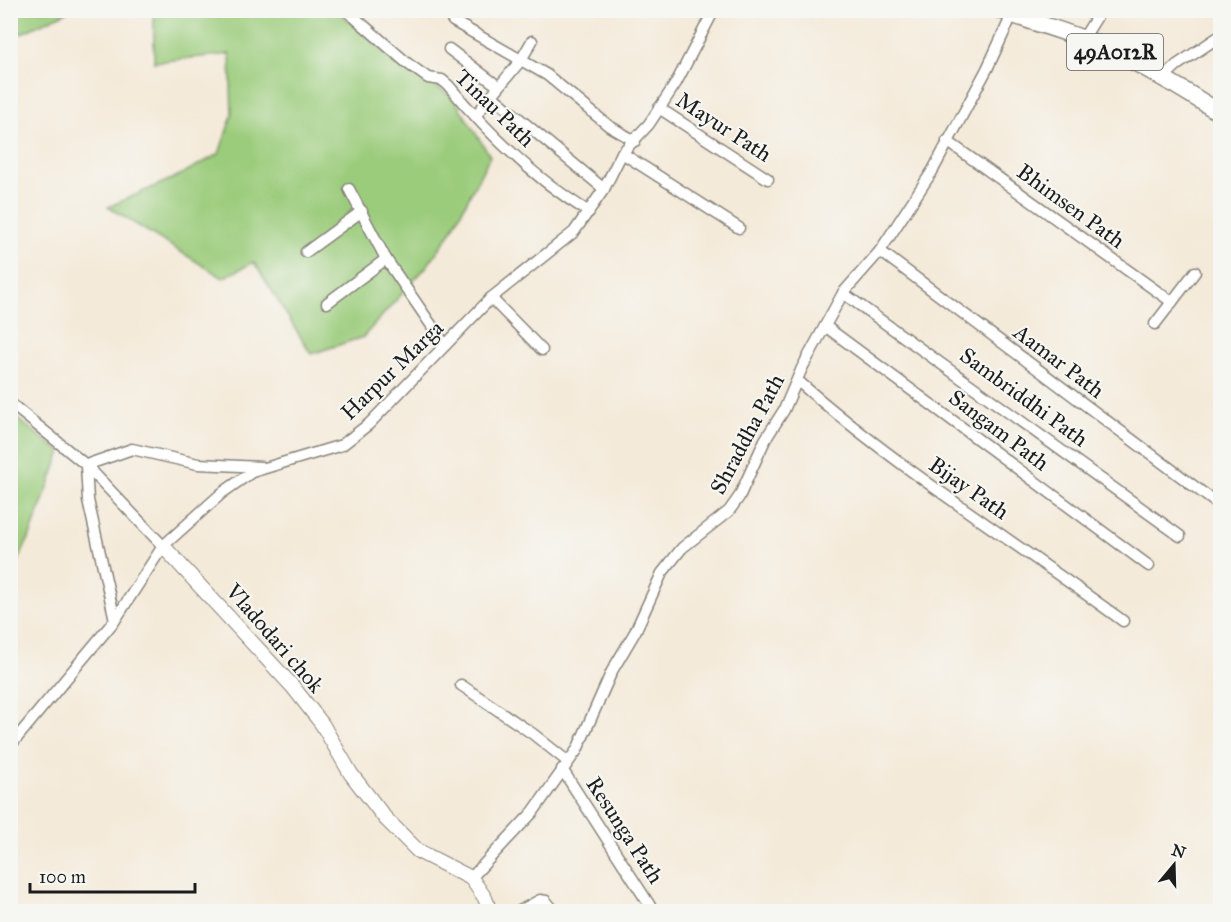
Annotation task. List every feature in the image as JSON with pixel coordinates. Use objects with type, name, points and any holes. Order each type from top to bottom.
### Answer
[{"type":"main road","name":"49A012R","points":[[1006,13],[1083,39],[1164,77],[1221,113]]},
{"type":"street","name":"Tinau Path","points":[[346,10],[407,63],[428,78],[442,80],[476,115],[483,126],[504,142],[528,168],[589,212]]},
{"type":"street","name":"Tinau Path","points":[[452,10],[453,21],[547,75],[609,126],[635,141]]},
{"type":"street","name":"Harpur Marga","points":[[10,746],[115,620],[163,546],[222,493],[252,472],[342,444],[369,424],[401,393],[420,368],[446,345],[491,298],[574,232],[604,189],[622,153],[635,141],[659,108],[714,10]]},
{"type":"street","points":[[1083,39],[1101,10]]},
{"type":"street","name":"Shraddha Path","points":[[471,878],[533,812],[577,750],[612,671],[635,632],[662,573],[682,548],[729,511],[739,497],[758,461],[765,440],[784,410],[843,293],[880,251],[933,170],[987,69],[1006,13]]},
{"type":"street","points":[[1164,77],[1177,65],[1221,36]]},
{"type":"street","points":[[476,115],[521,60],[532,41]]},
{"type":"street","name":"Tinau Path","points":[[449,49],[604,189]]},
{"type":"street","name":"Mayur Path","points":[[659,108],[768,179]]},
{"type":"street","name":"Bhimsen Path","points":[[947,141],[1172,302]]},
{"type":"street","points":[[622,153],[740,228]]},
{"type":"street","points":[[349,189],[386,259],[446,345]]},
{"type":"street","points":[[306,252],[362,212]]},
{"type":"street","name":"Aamar Path","points":[[880,251],[1215,502]]},
{"type":"street","points":[[327,303],[386,259]]},
{"type":"street","points":[[1155,324],[1195,273]]},
{"type":"street","name":"Sambriddhi Path","points":[[843,293],[1180,536]]},
{"type":"street","points":[[491,298],[542,350]]},
{"type":"street","name":"Sangam Path","points":[[825,326],[1149,566]]},
{"type":"street","name":"Bijay Path","points":[[798,381],[849,425],[941,494],[1123,621]]},
{"type":"street","name":"Vladodari chok","points":[[10,403],[86,465],[293,687],[322,724],[351,774],[385,818],[418,851],[471,878]]},
{"type":"street","points":[[115,620],[88,500],[86,465],[132,448],[198,464],[268,468]]},
{"type":"street","name":"Resunga Path","points":[[461,686],[533,734],[565,765],[654,912]]},
{"type":"street","points":[[471,878],[485,898],[490,912]]},
{"type":"street","points":[[518,912],[540,900],[546,901],[555,912]]},
{"type":"green space","points":[[11,10],[69,10],[69,11],[11,38]]},
{"type":"green space","points":[[154,11],[338,11],[393,60],[453,97],[490,156],[451,232],[427,266],[363,337],[311,354],[254,262],[223,278],[108,207],[176,177],[219,154],[232,115],[230,54],[154,62]]},
{"type":"green space","points":[[11,414],[61,452],[30,536],[11,577]]}]
